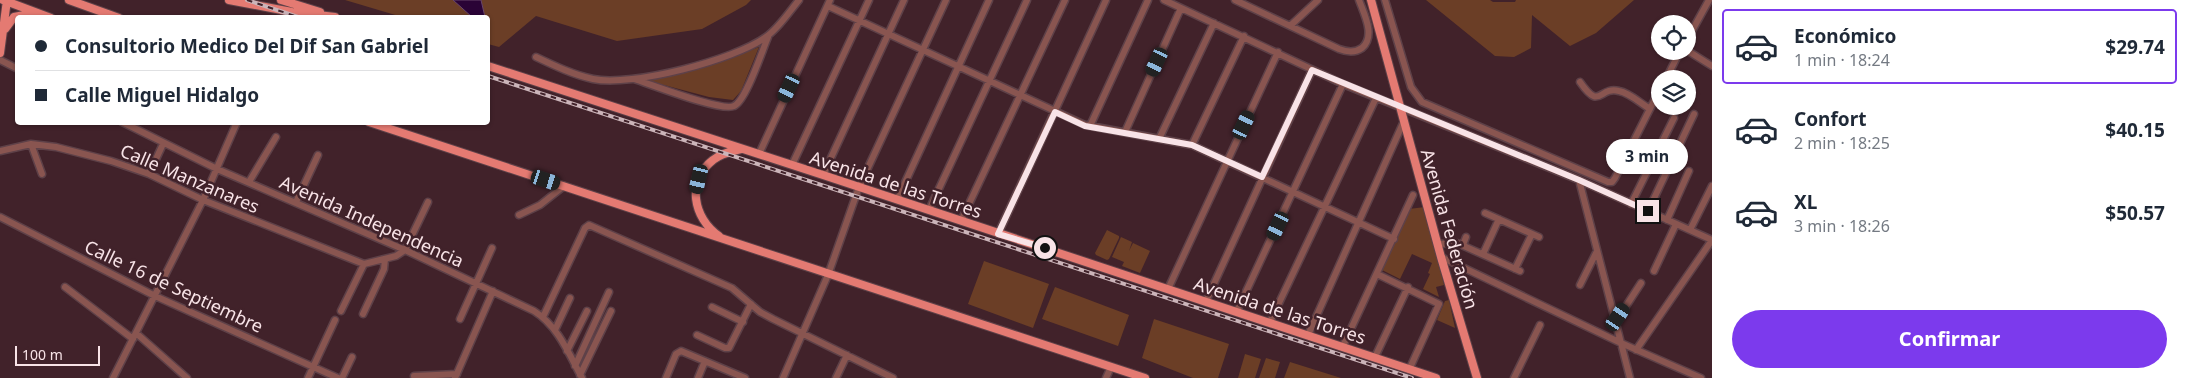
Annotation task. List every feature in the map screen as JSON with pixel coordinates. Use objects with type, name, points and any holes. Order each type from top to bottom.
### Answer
[{"type":"main road","points":[[0,52],[6,0],[43,15]]},
{"type":"main road","points":[[68,0],[110,15]]},
{"type":"main road","points":[[229,0],[323,15]]},
{"type":"main road","points":[[281,0],[330,15]]},
{"type":"main road","name":"Avenida Federación","points":[[1371,0],[1441,257],[1477,378]]},
{"type":"main road","points":[[26,15],[37,13]]},
{"type":"main road","points":[[2,35],[10,21],[15,17]]},
{"type":"main road","name":"Avenida de las Torres","points":[[490,67],[1436,378]]},
{"type":"main road","points":[[378,125],[828,275],[1145,378]]},
{"type":"main road","points":[[729,242],[710,229],[701,218],[696,209],[696,195],[702,174],[713,160],[741,148]]},
{"type":"street","points":[[536,57],[594,80],[633,79],[673,71],[747,49],[768,36],[799,0]]},
{"type":"street","points":[[792,165],[869,0]]},
{"type":"street","points":[[823,175],[904,0]]},
{"type":"street","points":[[783,378],[828,275],[859,187],[946,0]]},
{"type":"street","points":[[897,200],[989,0]]},
{"type":"street","points":[[929,210],[1027,0]]},
{"type":"street","points":[[961,221],[1065,0]]},
{"type":"street","points":[[998,234],[1106,0]]},
{"type":"street","points":[[1090,126],[1148,0]]},
{"type":"street","points":[[1164,0],[1343,84],[1579,180],[1712,240],[1636,350]]},
{"type":"street","points":[[1235,0],[1344,50],[1356,51],[1367,42],[1369,33],[1359,0]]},
{"type":"street","points":[[1290,26],[1318,0]]},
{"type":"street","points":[[1385,0],[1411,87],[1422,102],[1608,182],[1614,180],[1650,109],[1620,91],[1613,90],[1594,97],[1589,95],[1580,82]]},
{"type":"street","points":[[1696,24],[1709,0]]},
{"type":"street","points":[[758,154],[829,3],[860,20],[1055,112],[1090,126],[1192,145],[1394,238]]},
{"type":"street","points":[[1125,132],[1181,8]]},
{"type":"street","points":[[1159,139],[1214,23]]},
{"type":"street","points":[[633,79],[725,108],[734,106],[743,96],[768,36]]},
{"type":"street","points":[[1192,145],[1244,36]]},
{"type":"street","points":[[1168,289],[1278,52]]},
{"type":"street","points":[[1696,58],[1712,66]]},
{"type":"street","points":[[0,60],[15,68]]},
{"type":"street","points":[[1671,70],[1676,60]]},
{"type":"street","points":[[1206,301],[1312,70]]},
{"type":"street","points":[[1237,311],[1343,84]]},
{"type":"street","points":[[1270,322],[1376,98]]},
{"type":"street","points":[[1648,211],[1694,115]]},
{"type":"street","points":[[1631,204],[1674,118]]},
{"type":"street","points":[[1308,335],[1404,121]]},
{"type":"street","name":"Avenida Independencia","points":[[128,125],[217,169],[405,250],[543,317],[555,330],[581,377]]},
{"type":"street","points":[[113,378],[203,200],[236,125]]},
{"type":"street","points":[[249,182],[276,136]]},
{"type":"street","points":[[31,144],[42,174]]},
{"type":"street","name":"Calle Manzanares","points":[[0,151],[31,144],[56,147],[90,155],[149,174],[203,200],[364,264]]},
{"type":"street","points":[[149,174],[163,144]]},
{"type":"street","points":[[296,202],[318,155]]},
{"type":"street","points":[[1667,220],[1689,172]]},
{"type":"street","points":[[1579,180],[1596,254],[1614,323],[1622,343],[1630,378]]},
{"type":"street","points":[[519,215],[540,205],[564,186]]},
{"type":"street","points":[[1690,230],[1712,186]]},
{"type":"street","points":[[1343,346],[1413,195]]},
{"type":"street","points":[[341,311],[364,264],[396,256],[405,250],[428,202]]},
{"type":"street","points":[[1485,212],[1539,238]]},
{"type":"street","name":"Calle 16 de Septiembre","points":[[0,217],[155,296],[338,378]]},
{"type":"street","points":[[1483,254],[1499,219]]},
{"type":"street","points":[[543,317],[588,224],[732,288],[773,319],[893,378]]},
{"type":"street","points":[[1654,271],[1676,224]]},
{"type":"street","points":[[1438,244],[1453,242],[1463,245],[1518,270],[1532,234]]},
{"type":"street","points":[[1463,245],[1466,237]]},
{"type":"street","points":[[460,319],[492,248]]},
{"type":"street","points":[[1580,285],[1596,254]]},
{"type":"street","points":[[1441,257],[1636,350],[1701,378]]},
{"type":"street","points":[[362,314],[384,269],[385,259]]},
{"type":"street","points":[[1377,274],[1408,287],[1439,304],[1410,370]]},
{"type":"street","points":[[1614,323],[1641,283]]},
{"type":"street","points":[[65,286],[135,336],[187,378]]},
{"type":"street","points":[[1375,357],[1408,287]]},
{"type":"street","points":[[414,376],[456,376],[492,291]]},
{"type":"street","points":[[575,366],[609,292]]},
{"type":"street","points":[[555,330],[570,298]]},
{"type":"street","points":[[697,336],[727,348],[731,346],[751,304]]},
{"type":"street","points":[[712,308],[743,322]]},
{"type":"street","points":[[567,351],[587,311]]},
{"type":"street","points":[[581,377],[611,311]]},
{"type":"street","points":[[308,378],[335,320]]},
{"type":"street","points":[[1514,378],[1540,325]]},
{"type":"street","points":[[666,378],[679,351],[745,378]]},
{"type":"street","points":[[836,378],[847,355]]},
{"type":"street","points":[[342,378],[352,358]]},
{"type":"street","points":[[698,378],[705,361]]},
{"type":"street","points":[[1106,378],[1111,367]]},
{"type":"shaded area","points":[[345,0],[751,0],[746,5],[702,29],[617,41],[536,16],[499,47],[490,45],[490,15],[395,15]]},
{"type":"shaded area","points":[[453,0],[481,0],[485,15],[470,15]]},
{"type":"shaded area","points":[[1426,0],[1515,2],[1516,0],[1634,0],[1596,33],[1570,46],[1532,15],[1531,48],[1514,57],[1495,56]]},
{"type":"shaded area","points":[[759,47],[741,91],[733,100],[709,97],[645,80],[731,58]]},
{"type":"shaded area","points":[[1425,207],[1444,285],[1436,287],[1439,297],[1423,289],[1430,274],[1428,273],[1432,263],[1412,254],[1400,279],[1382,270],[1409,209]]},
{"type":"shaded area","points":[[1107,230],[1119,236],[1119,238],[1107,260],[1095,253]]},
{"type":"shaded area","points":[[1121,237],[1132,242],[1129,251],[1133,243],[1150,251],[1140,273],[1122,266],[1124,262],[1112,257]]},
{"type":"shaded area","points":[[984,261],[1049,284],[1033,328],[968,304]]},
{"type":"shaded area","points":[[1055,287],[1129,315],[1118,346],[1042,319]]},
{"type":"shaded area","points":[[1449,300],[1455,328],[1437,320],[1445,301]]},
{"type":"shaded area","points":[[1154,319],[1229,344],[1218,378],[1193,378],[1142,358]]},
{"type":"shaded area","points":[[1245,354],[1261,359],[1255,378],[1238,378]]},
{"type":"shaded area","points":[[1266,358],[1280,362],[1275,378],[1259,378]]},
{"type":"shaded area","points":[[1290,362],[1341,378],[1284,378]]},
{"type":"railway","points":[[247,0],[292,15]]},
{"type":"railway","points":[[490,77],[1412,378]]},
{"type":"route","points":[[1045,248],[998,234],[1055,112],[1085,126],[1192,145],[1262,177],[1312,70],[1376,98],[1579,180],[1648,211]]}]
